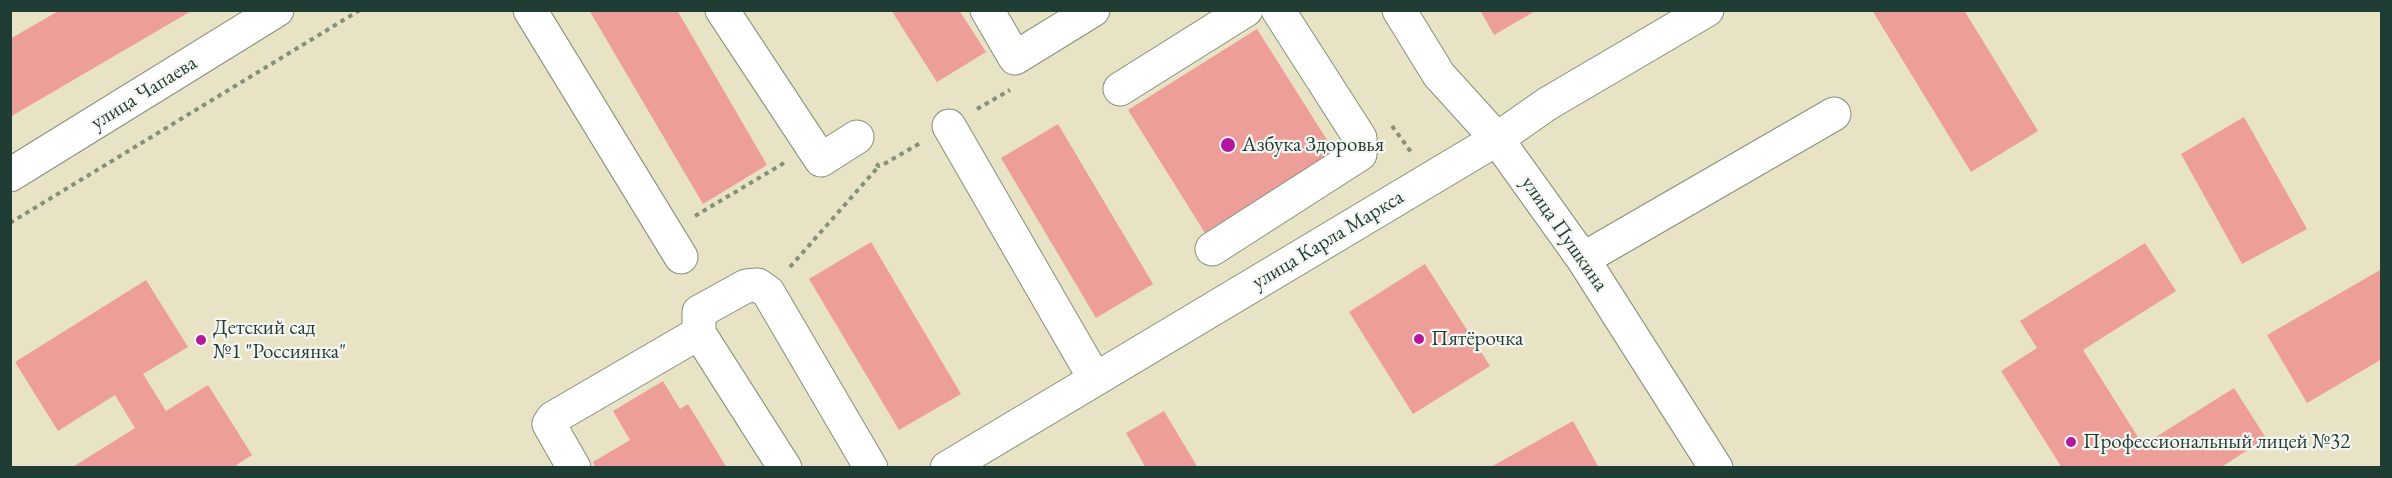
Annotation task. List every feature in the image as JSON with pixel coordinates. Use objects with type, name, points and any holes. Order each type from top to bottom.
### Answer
[{"type":"street","name":"улица Чапаева","points":[[10,175],[277,10]]},
{"type":"street","points":[[530,10],[674,245]]},
{"type":"street","points":[[722,10],[821,160],[857,137]]},
{"type":"street","points":[[987,10],[1015,58],[1093,10]]},
{"type":"street","points":[[1120,89],[1246,10]]},
{"type":"street","points":[[1212,249],[1360,154],[1360,138],[1278,10]]},
{"type":"street","name":"улица Пушкина","points":[[1399,10],[1438,75],[1497,139],[1583,259],[1707,464]]},
{"type":"street","name":"улица Карла Маркса","points":[[947,468],[1497,139],[1547,104],[1707,10]]},
{"type":"street","points":[[1583,259],[1834,114]]},
{"type":"street","points":[[949,126],[1095,380]]},
{"type":"street","points":[[785,468],[699,333],[699,312],[746,286],[758,285],[768,292],[871,468]]},
{"type":"street","points":[[574,468],[552,432],[549,424],[553,418],[699,333]]},
{"type":"path","points":[[10,223],[360,10]]},
{"type":"path","points":[[674,245],[812,146]]},
{"type":"path","points":[[768,292],[879,166]]},
{"type":"building","points":[[60,10],[193,10],[10,117],[10,39]]},
{"type":"building","points":[[589,10],[677,10],[767,165],[703,204]]},
{"type":"building","points":[[891,10],[959,10],[986,52],[937,82]]},
{"type":"building","points":[[1480,10],[1537,10],[1494,35]]},
{"type":"building","points":[[1872,10],[1964,10],[2038,131],[1971,172]]},
{"type":"building","points":[[1257,29],[1334,151],[1205,233],[1128,110]]},
{"type":"building","points":[[2244,117],[2307,229],[2242,264],[2181,154]]},
{"type":"building","points":[[1058,124],[1153,284],[1096,318],[1001,158]]},
{"type":"building","points":[[871,242],[961,394],[899,430],[809,279]]},
{"type":"building","points":[[2145,243],[2176,291],[2083,350],[2143,445],[2234,388],[2266,438],[2220,468],[2062,468],[2001,371],[2037,348],[2020,321]]},
{"type":"building","name":"Пятёрочка","points":[[1425,264],[1490,366],[1413,414],[1349,312]]},
{"type":"building","points":[[2382,269],[2382,359],[2307,403],[2267,335]]},
{"type":"building","points":[[146,280],[188,347],[143,374],[166,411],[208,385],[252,455],[232,468],[71,468],[135,428],[115,395],[58,431],[15,362]]},
{"type":"building","points":[[663,381],[680,409],[688,404],[727,468],[596,468],[593,462],[630,440],[613,411]]},
{"type":"building","points":[[1164,411],[1198,468],[1146,468],[1126,433]]},
{"type":"building","points":[[1573,421],[1599,468],[1489,468]]},
{"type":"place","name":"Азбука Здоровья","points":[[1228,145]]},
{"type":"place","name":"Пятёрочка","points":[[1419,339]]},
{"type":"place","name":"Детский сад №1 \"Россиянка\"","points":[[201,340]]},
{"type":"place","name":"Профессиональный лицей №32","points":[[2071,442]]}]
